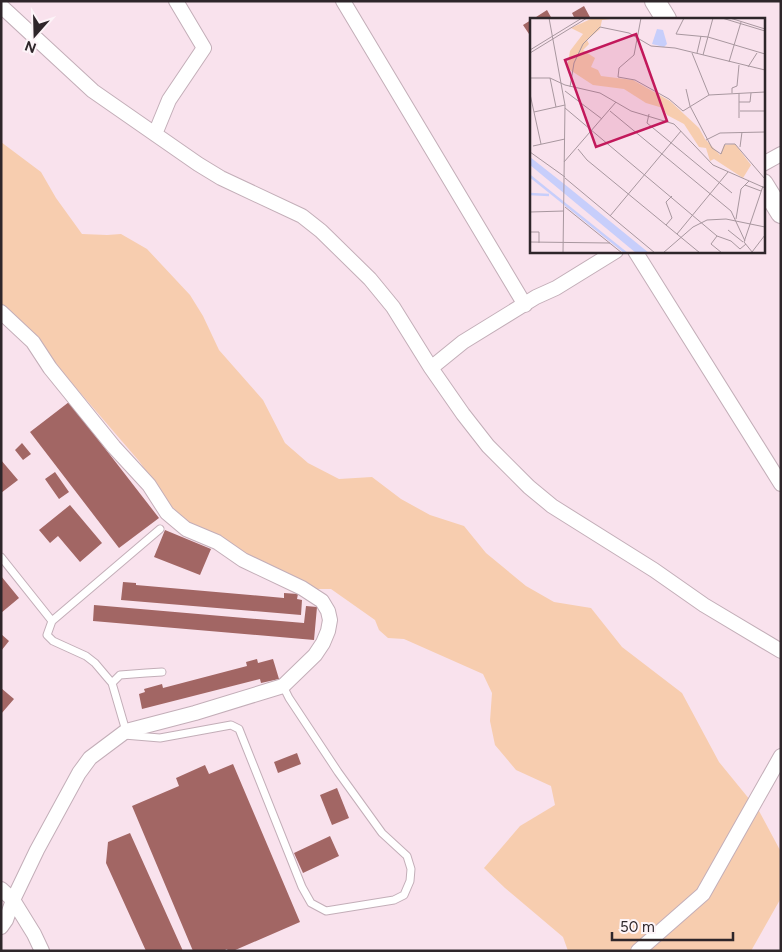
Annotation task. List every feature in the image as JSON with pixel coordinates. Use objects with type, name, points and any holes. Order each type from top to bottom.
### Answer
[{"type":"street","points":[[155,134],[169,100],[204,48],[176,1]]},
{"type":"street","points":[[343,1],[525,305]]},
{"type":"street","points":[[655,1],[665,18]]},
{"type":"street","points":[[1,6],[93,91],[198,164],[221,178],[302,216],[321,231],[370,279],[393,307],[431,368],[488,446],[552,506],[654,570],[704,606],[781,650]]},
{"type":"street","points":[[764,163],[781,154]]},
{"type":"street","points":[[764,186],[781,213]]},
{"type":"street","points":[[431,368],[463,342],[614,252]]},
{"type":"street","points":[[636,252],[781,484]]},
{"type":"street","points":[[1,312],[34,342],[50,368],[114,447],[149,485],[167,512],[186,529],[217,542],[243,560],[302,588],[322,601],[328,611],[330,620],[323,643],[315,654],[283,686],[124,733],[90,758],[36,850],[6,920],[1,927]]},
{"type":"street","points":[[638,951],[703,894],[781,756]]},
{"type":"street","points":[[1,889],[13,900],[42,951]]},
{"type":"lane","points":[[160,529],[52,620],[47,635],[53,641],[86,656],[112,683],[124,733],[160,738],[231,725],[239,728],[310,903],[326,911],[394,900],[404,894],[410,881],[411,869],[407,856],[382,833],[333,763],[283,686]]},
{"type":"lane","points":[[1,557],[52,620]]},
{"type":"lane","points":[[112,683],[120,675],[162,672]]},
{"type":"shaded area","points":[[1,142],[41,172],[56,198],[82,234],[121,234],[147,249],[190,295],[203,316],[219,350],[263,400],[285,443],[308,463],[339,479],[372,477],[401,499],[430,515],[464,526],[486,553],[526,586],[554,602],[591,608],[622,647],[682,693],[719,762],[759,811],[781,852],[781,898],[751,951],[568,951],[563,937],[484,868],[520,826],[555,805],[551,786],[516,770],[495,745],[490,721],[492,693],[483,674],[404,639],[388,638],[379,630],[375,620],[331,589],[316,589],[245,553],[222,537],[189,523],[170,505],[139,461],[58,367],[38,338],[1,304]]},
{"type":"building","points":[[584,6],[590,18],[574,18],[572,13]]},
{"type":"building","points":[[547,10],[551,18],[535,18]]},
{"type":"building","points":[[530,21],[530,36],[523,25]]},
{"type":"building","points":[[69,402],[159,518],[119,548],[30,432]]},
{"type":"building","points":[[22,443],[31,454],[23,460],[15,450]]},
{"type":"building","points":[[1,460],[18,480],[1,493]]},
{"type":"building","points":[[55,472],[69,492],[59,499],[45,479]]},
{"type":"building","points":[[70,505],[102,543],[80,562],[58,536],[50,543],[39,530]]},
{"type":"building","points":[[165,530],[211,549],[200,575],[154,557]]},
{"type":"building","points":[[1,576],[19,598],[1,613]]},
{"type":"building","points":[[123,582],[136,583],[136,585],[284,598],[284,593],[298,594],[297,599],[302,600],[301,615],[121,600]]},
{"type":"building","points":[[94,605],[304,623],[306,606],[317,607],[314,640],[93,621]]},
{"type":"building","points":[[1,634],[9,641],[1,651]]},
{"type":"building","points":[[257,659],[258,663],[273,659],[279,679],[261,683],[260,679],[142,709],[139,694],[145,692],[144,689],[162,684],[163,688],[247,666],[246,662]]},
{"type":"building","points":[[1,688],[14,699],[1,714]]},
{"type":"building","points":[[297,753],[301,764],[278,773],[274,762]]},
{"type":"building","points":[[233,764],[300,922],[233,951],[228,951],[227,949],[223,951],[193,951],[132,806],[179,786],[176,778],[205,765],[209,774]]},
{"type":"building","points":[[337,788],[349,818],[332,825],[320,795]]},
{"type":"building","points":[[130,833],[183,951],[146,951],[106,863],[108,842]]},
{"type":"building","points":[[330,836],[339,856],[303,873],[294,853]]}]
